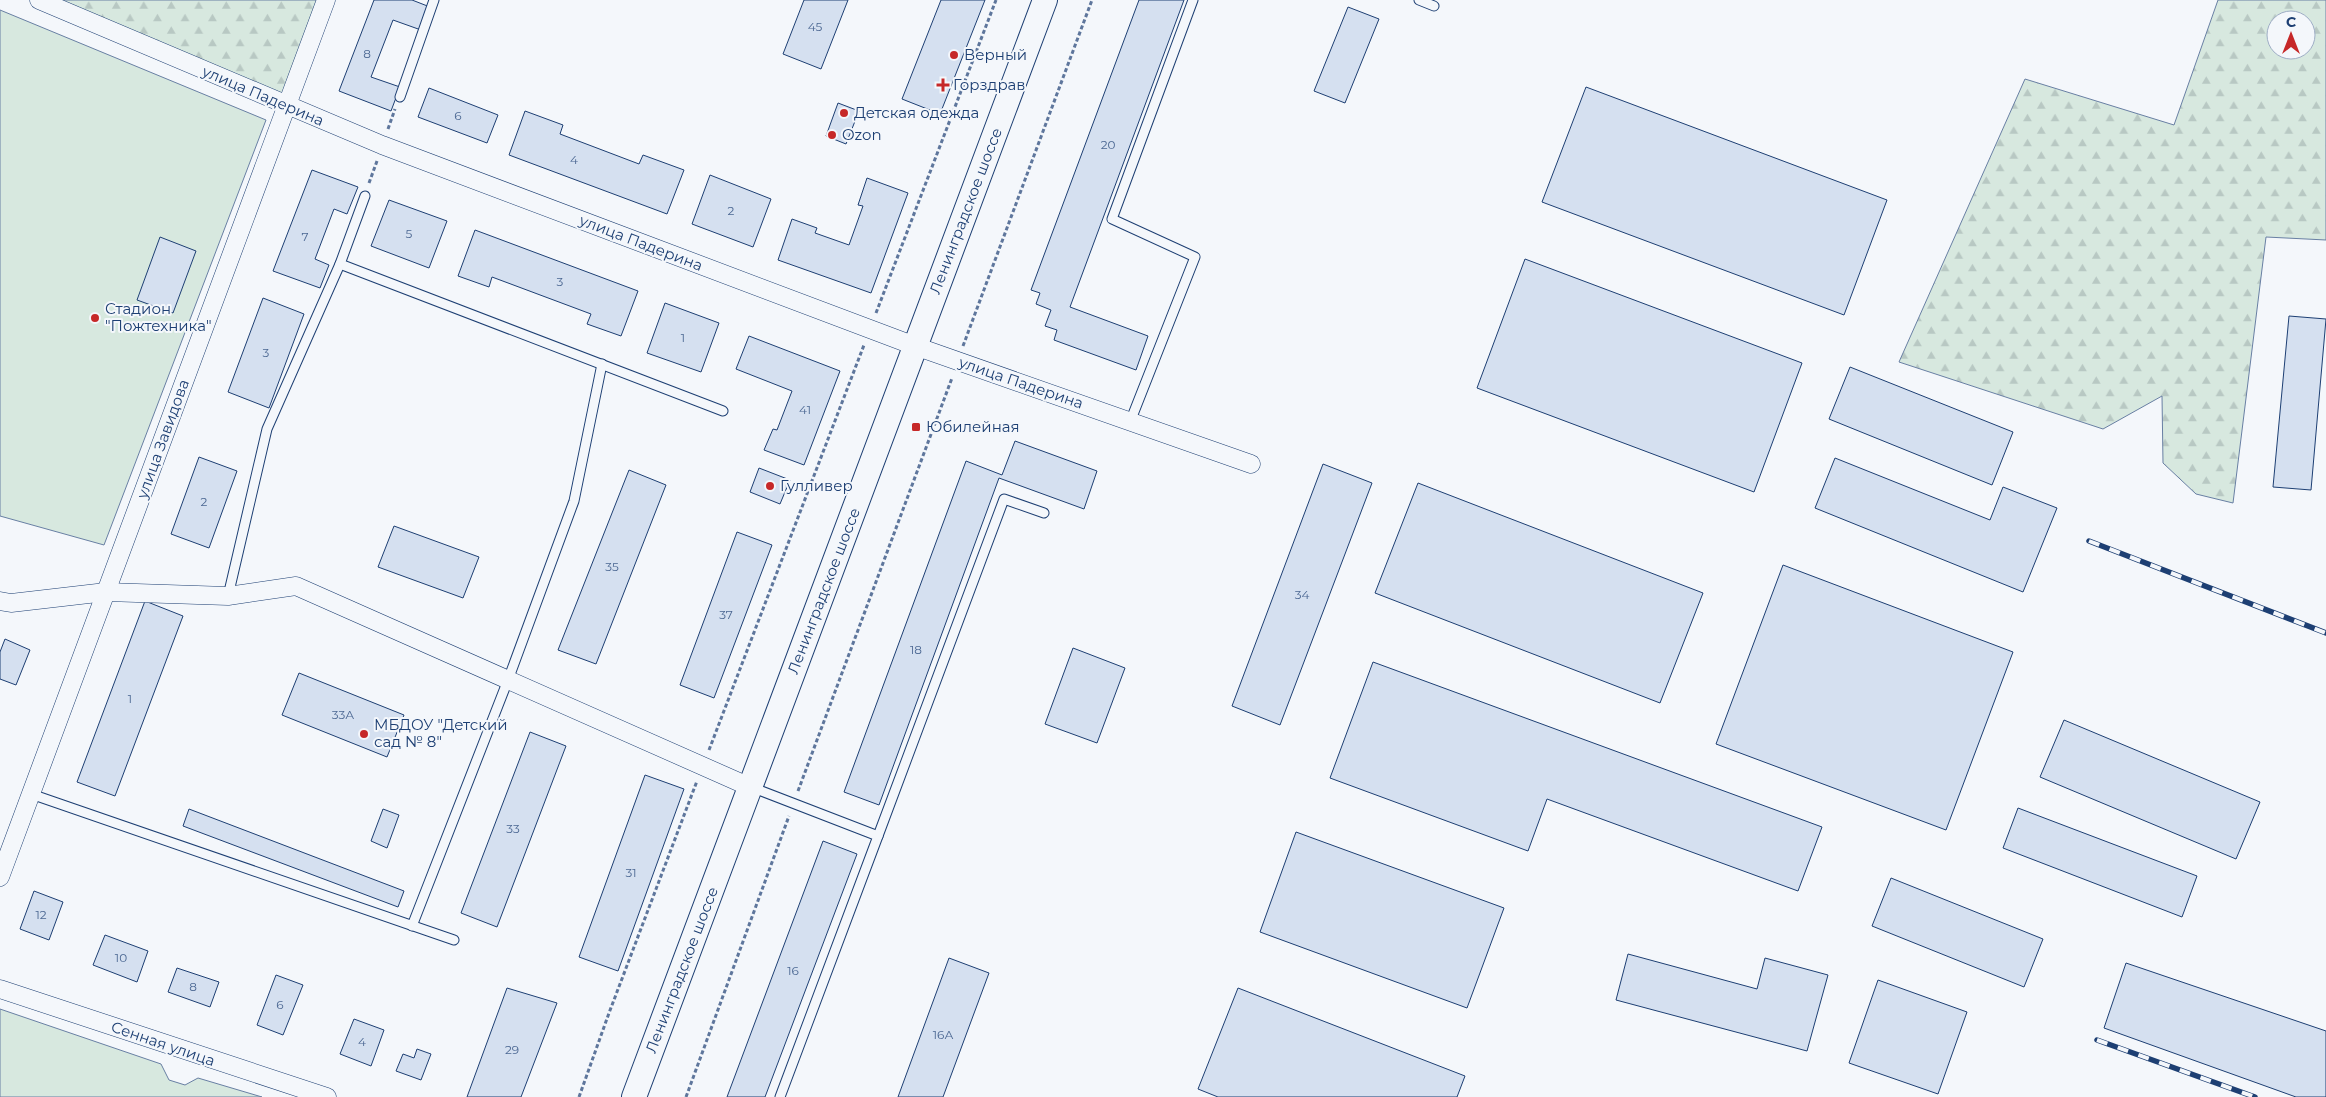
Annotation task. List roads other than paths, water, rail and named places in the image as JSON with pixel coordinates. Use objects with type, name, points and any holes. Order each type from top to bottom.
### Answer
[{"type":"main road","name":"Ленинградское шоссе","points":[[634,1097],[1045,0]]},
{"type":"street","name":"улица Падерина","points":[[40,0],[382,146],[915,346],[1250,464]]},
{"type":"street","name":"улица Завидова","points":[[0,877],[326,0]]},
{"type":"street","points":[[0,600],[11,603],[106,592],[228,596],[296,586],[750,787]]},
{"type":"street","name":"Сенная улица","points":[[0,989],[327,1097]]},
{"type":"lane","points":[[400,97],[434,0]]},
{"type":"lane","points":[[1130,422],[1195,257],[1112,219],[1193,0]]},
{"type":"lane","points":[[1419,0],[1434,6]]},
{"type":"lane","points":[[228,596],[267,428],[340,264],[365,196]]},
{"type":"lane","points":[[340,264],[723,411]]},
{"type":"lane","points":[[412,926],[508,680],[574,501],[602,364]]},
{"type":"lane","points":[[780,1097],[1004,499],[1044,513]]},
{"type":"lane","points":[[750,787],[878,836]]},
{"type":"lane","points":[[31,794],[454,940]]},
{"type":"railway","points":[[2089,541],[2326,633]]},
{"type":"railway","points":[[2097,1040],[2255,1097]]},
{"type":"place","name":"Верный","points":[[954,55]]},
{"type":"place","name":"Горздрав","points":[[943,85]]},
{"type":"place","name":"Детская одежда","points":[[844,113]]},
{"type":"place","name":"Ozon","points":[[832,135]]},
{"type":"place","name":"Стадион \"Пожтехника\"","points":[[95,318]]},
{"type":"place","name":"Юбилейная","points":[[916,427]]},
{"type":"place","name":"Гулливер","points":[[770,486]]},
{"type":"place","name":"МБДОУ \"Детский сад № 8\"","points":[[364,734]]}]
